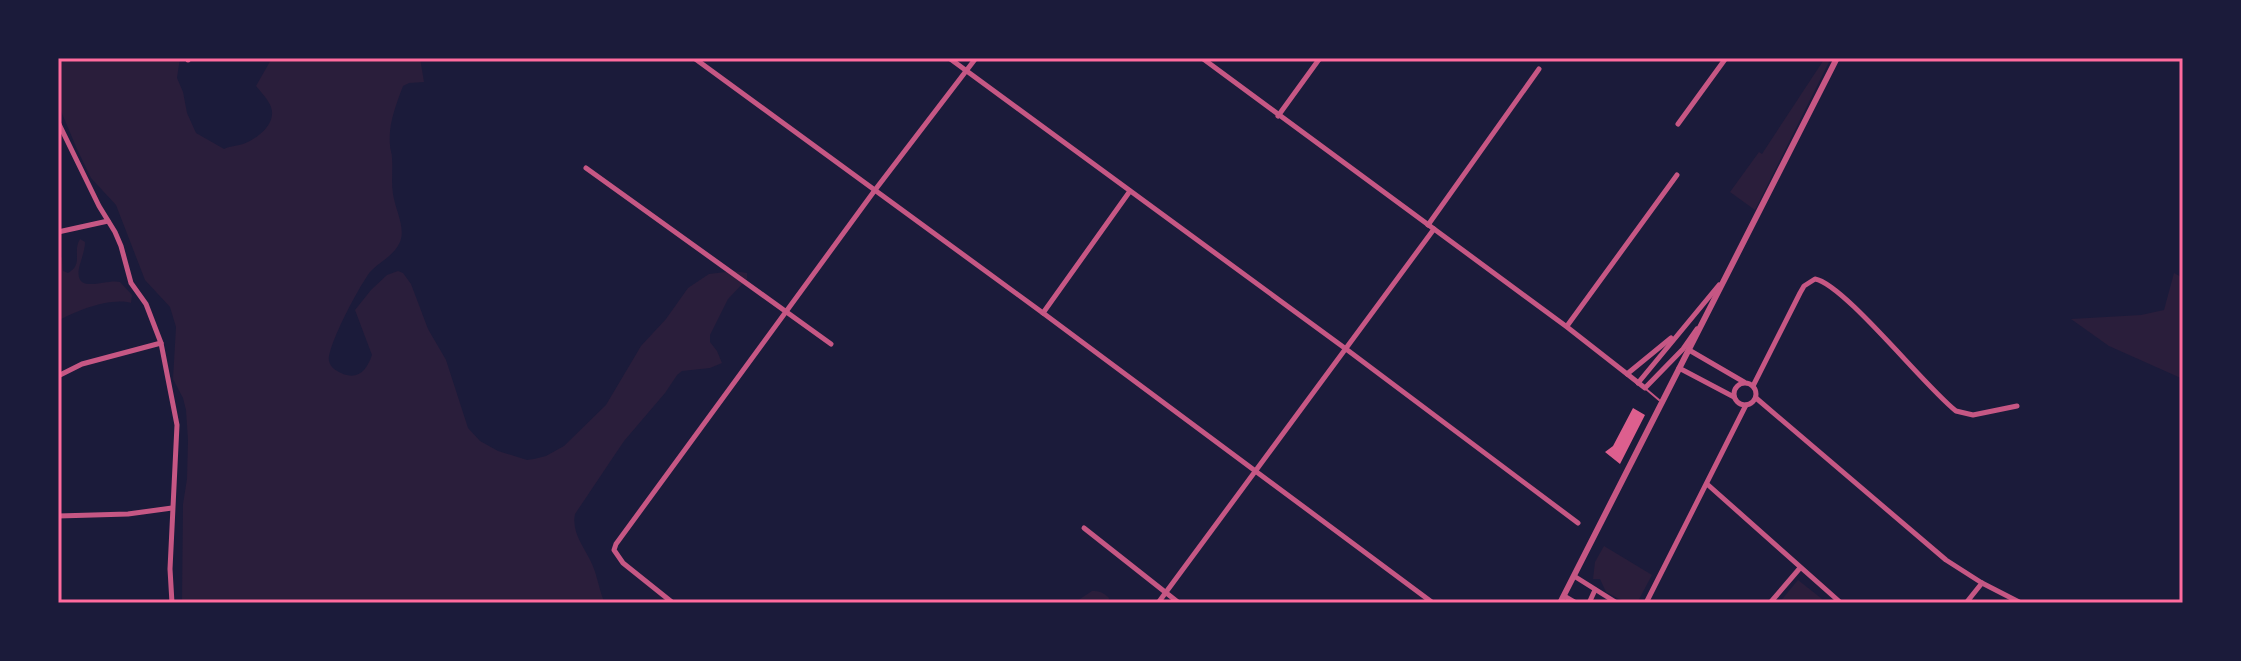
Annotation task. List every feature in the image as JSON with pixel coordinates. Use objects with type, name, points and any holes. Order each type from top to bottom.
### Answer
[{"type":"street","points":[[694,58],[1433,603]]},
{"type":"street","points":[[949,58],[1578,523]]},
{"type":"street","points":[[673,603],[623,563],[614,550],[616,544],[875,190],[976,58]]},
{"type":"street","points":[[1202,58],[1645,388],[1683,349],[1709,312]]},
{"type":"street","points":[[1278,116],[1320,58]]},
{"type":"street","points":[[1678,124],[1726,58]]},
{"type":"street","points":[[1576,603],[1562,600],[1837,58]]},
{"type":"street","points":[[1428,225],[1539,69]]},
{"type":"street","points":[[58,122],[121,246],[131,283],[146,304],[161,343],[177,425],[170,569],[172,603]]},
{"type":"street","points":[[586,168],[831,344]]},
{"type":"street","points":[[1567,327],[1677,175]]},
{"type":"street","points":[[1043,313],[1130,191]]},
{"type":"street","points":[[58,232],[108,221]]},
{"type":"street","points":[[1158,603],[1434,229]]},
{"type":"street","points":[[1638,383],[1728,275]]},
{"type":"street","points":[[2017,406],[1973,415],[1956,411],[1858,312],[1826,283],[1815,279],[1804,286],[1753,386],[1756,398],[1946,560],[2021,603]]},
{"type":"street","points":[[1627,374],[1686,324]]},
{"type":"street","points":[[58,376],[82,364],[161,343]]},
{"type":"street","points":[[1689,350],[1753,386]]},
{"type":"street","points":[[1679,368],[1746,405]]},
{"type":"street","points":[[1734,397],[1736,387],[1745,383]]},
{"type":"street","points":[[1646,603],[1746,405],[1756,398]]},
{"type":"street","points":[[1707,484],[1841,603]]},
{"type":"street","points":[[58,516],[128,514],[172,508]]},
{"type":"street","points":[[1084,528],[1179,603]]},
{"type":"street","points":[[1770,603],[1800,568]]},
{"type":"street","points":[[1574,576],[1617,603]]},
{"type":"street","points":[[1966,603],[1982,583]]},
{"type":"street","points":[[1589,603],[1595,590]]},
{"type":"street","points":[[1829,603],[1834,597]]},
{"type":"lane","points":[[1645,388],[1662,402]]},
{"type":"shaded area","points":[[58,58],[180,58],[177,78],[196,133],[224,149],[248,142],[260,135],[268,125],[271,107],[256,86],[272,58],[420,58],[424,82],[403,86],[390,130],[392,190],[402,237],[397,247],[370,272],[359,289],[338,330],[329,361],[341,373],[352,376],[361,373],[372,355],[355,310],[387,275],[398,271],[403,273],[411,284],[428,329],[446,360],[468,428],[480,441],[498,451],[527,460],[546,456],[564,446],[606,405],[641,346],[666,319],[688,288],[709,274],[747,273],[747,279],[728,299],[710,335],[710,342],[722,363],[710,368],[682,371],[677,375],[624,441],[575,514],[577,534],[594,569],[605,603],[182,603],[183,504],[188,440],[186,410],[173,379],[176,327],[170,307],[145,280],[116,205],[91,178],[77,149],[58,104]]},
{"type":"shaded area","points":[[1825,58],[1831,58],[1755,210],[1730,192],[1759,152],[1762,154]]},
{"type":"shaded area","points":[[80,239],[85,242],[79,268],[81,281],[86,284],[120,282],[132,295],[131,303],[104,303],[58,321],[58,253],[62,258],[63,271],[68,273],[76,266]]},
{"type":"shaded area","points":[[2174,273],[2183,278],[2183,379],[2109,346],[2071,319],[2141,315],[2164,310]]},
{"type":"shaded area","points":[[1604,546],[1652,575],[1637,603],[1627,603],[1606,592],[1600,579],[1593,579],[1595,562]]},
{"type":"shaded area","points":[[1798,580],[1822,599],[1819,603],[1779,603]]},
{"type":"shaded area","points":[[1092,591],[1105,594],[1109,598],[1108,603],[1074,603]]},
{"type":"building","points":[[1633,408],[1645,415],[1620,464],[1605,452],[1613,446]]}]
